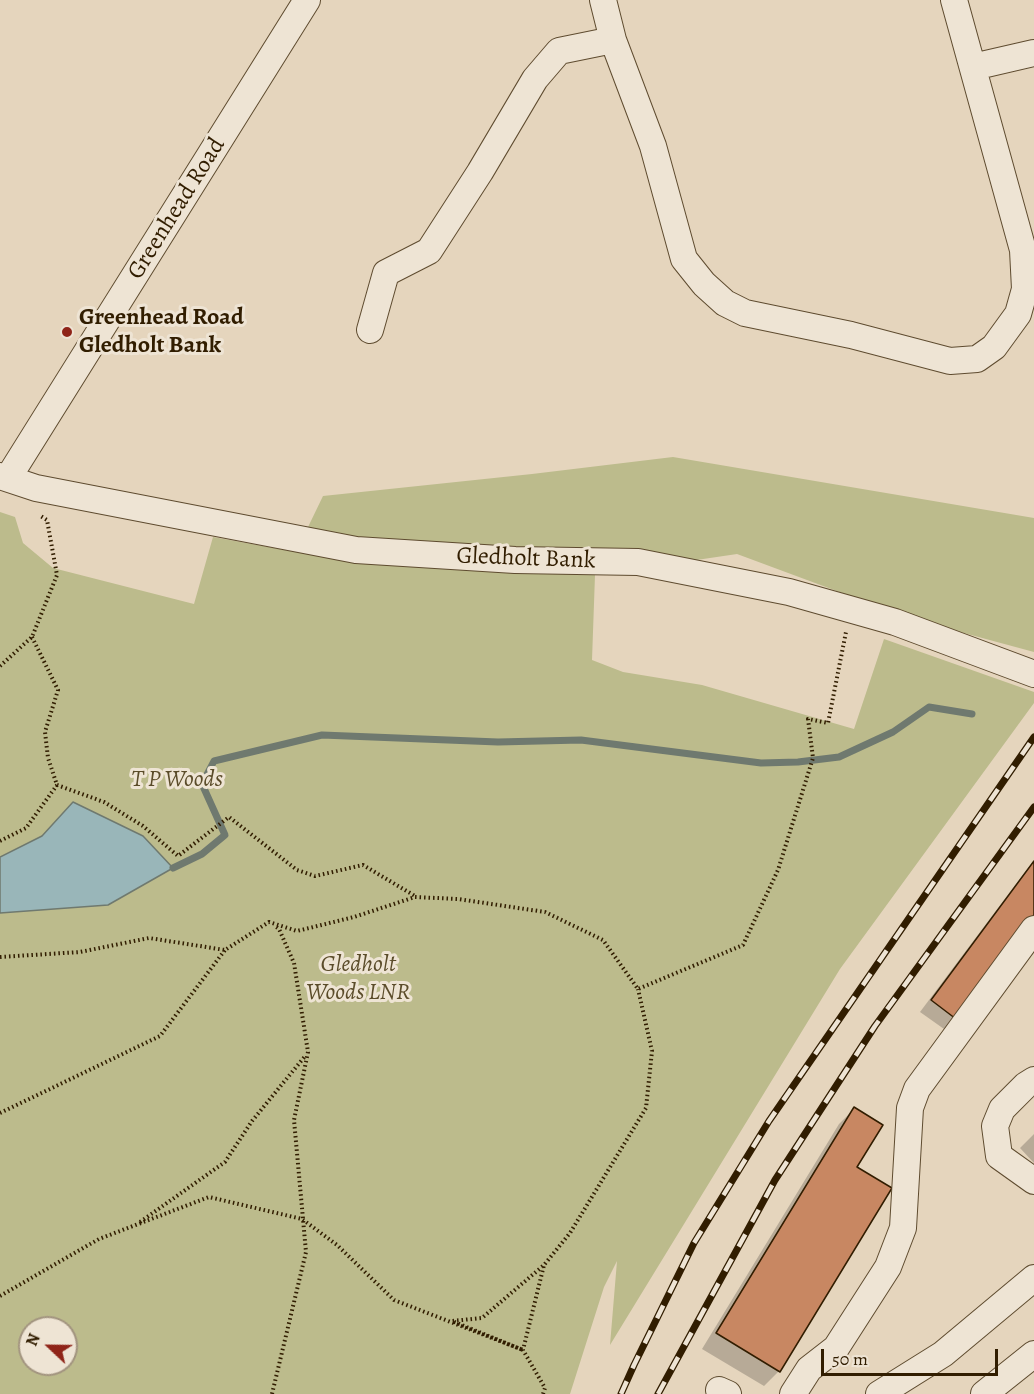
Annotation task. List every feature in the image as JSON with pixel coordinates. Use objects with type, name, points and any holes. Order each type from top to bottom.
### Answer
[{"type":"street","name":"Greenhead Road","points":[[4,477],[307,0]]},
{"type":"street","points":[[603,0],[613,40],[653,146],[684,259],[704,284],[725,303],[745,313],[851,335],[950,361],[976,359],[994,347],[1018,314],[1025,289],[1023,250],[954,0]]},
{"type":"street","points":[[369,330],[386,273],[429,251],[480,172],[535,79],[559,51],[613,40]]},
{"type":"street","points":[[974,67],[1034,53]]},
{"type":"street","name":"Gledholt Bank","points":[[4,477],[36,488],[356,550],[515,560],[638,562],[789,592],[851,609],[895,622],[1034,674]]},
{"type":"street","points":[[793,1394],[809,1369],[836,1348],[888,1267],[903,1228],[910,1108],[917,1089],[1034,929]]},
{"type":"street","points":[[1034,1080],[1002,1109],[995,1126],[999,1156],[1034,1181]]},
{"type":"street","points":[[879,1394],[943,1354],[1034,1278]]},
{"type":"street","points":[[984,1394],[1034,1354]]},
{"type":"path","points":[[0,666],[32,637],[57,575],[47,520],[33,510],[36,488]]},
{"type":"path","points":[[638,989],[743,945],[778,870],[813,758],[808,719],[828,723],[851,609]]},
{"type":"path","points":[[32,637],[58,690],[45,732],[48,758],[57,785]]},
{"type":"path","points":[[57,785],[104,802],[143,826],[178,856],[229,817],[297,870],[315,876],[363,865],[415,897]]},
{"type":"path","points":[[0,841],[26,828],[57,785]]},
{"type":"path","points":[[269,922],[297,931],[415,897],[458,899],[545,912],[603,940],[638,989],[652,1051],[646,1108],[570,1233],[544,1265],[482,1318],[452,1321],[523,1350],[544,1388],[543,1394]]},
{"type":"path","points":[[0,1113],[160,1036],[225,950],[269,922]]},
{"type":"path","points":[[269,922],[279,929],[294,963],[308,1052],[294,1120],[306,1252],[272,1394]]},
{"type":"path","points":[[0,957],[80,952],[148,938],[225,950]]},
{"type":"path","points":[[134,1226],[225,1162],[252,1121],[308,1052]]},
{"type":"path","points":[[0,1296],[99,1239],[209,1197],[302,1219],[337,1245],[394,1300],[523,1350]]},
{"type":"path","points":[[523,1350],[544,1265]]},
{"type":"green space","name":"Gledholt Woods LNR","points":[[673,457],[1034,518],[1034,652],[912,619],[737,554],[595,575],[592,660],[623,672],[702,685],[854,729],[884,639],[1034,692],[1034,703],[840,969],[610,1345],[617,1261],[604,1287],[570,1394],[0,1394],[0,512],[15,517],[23,543],[53,568],[194,604],[213,537],[296,552],[323,496]]},
{"type":"water","points":[[73,802],[143,836],[173,868],[108,905],[0,913],[0,857],[42,836]]},
{"type":"building","points":[[1034,861],[1034,915],[956,1019],[931,1000]]},
{"type":"building","points":[[854,1107],[883,1125],[857,1167],[892,1188],[780,1372],[716,1333]]},
{"type":"waterway","points":[[173,868],[202,854],[225,835],[202,784],[214,761],[322,735],[498,742],[581,740],[761,763],[798,762],[839,757],[893,732],[929,707],[972,714]]},
{"type":"railway","points":[[621,1394],[694,1243],[769,1121],[1034,737]]},
{"type":"railway","points":[[658,1394],[775,1180],[875,1026],[1034,807]]},
{"type":"place","name":"Greenhead Road Gledholt Bank","points":[[67,332]]},
{"type":"park label","name":"T P Woods","points":[[177,780]]}]
